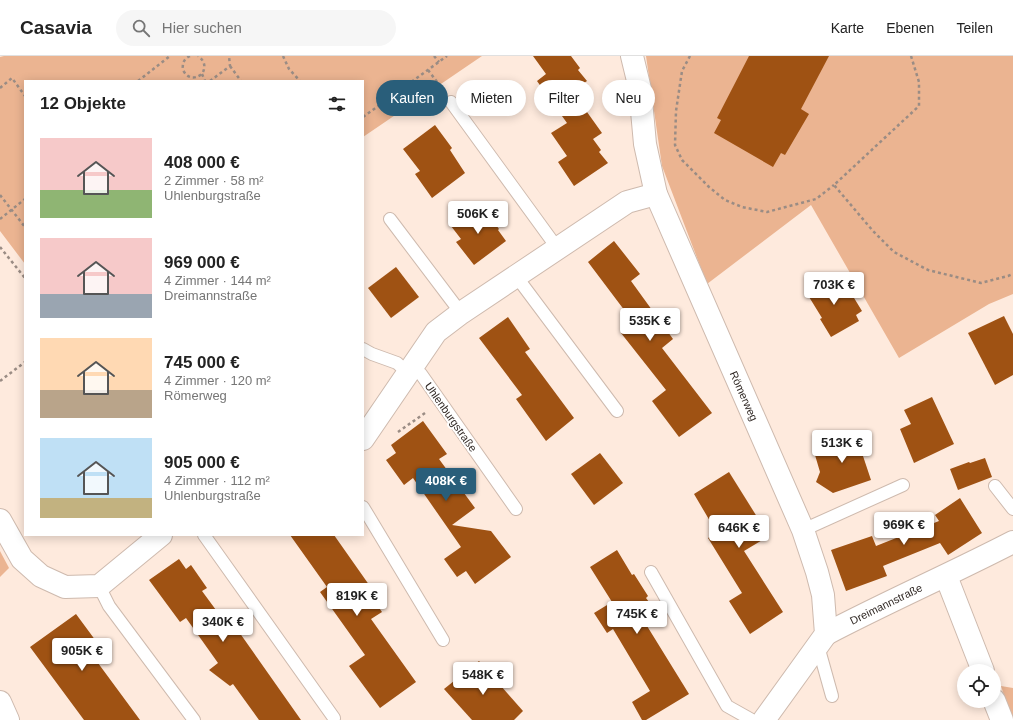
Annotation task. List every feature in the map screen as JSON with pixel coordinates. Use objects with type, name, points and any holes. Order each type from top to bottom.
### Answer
[{"type":"street","name":"Römerweg","points":[[632,56],[640,89],[645,144],[656,194],[802,530],[817,572],[823,595],[822,640]]},
{"type":"street","points":[[364,438],[436,332],[461,313],[627,202],[656,194]]},
{"type":"street","points":[[0,520],[22,560],[41,576],[65,586],[99,586],[160,536]]},
{"type":"street","name":"Dreimannstraße","points":[[822,640],[875,608],[946,576],[1013,542]]},
{"type":"street","points":[[946,576],[980,664]]},
{"type":"street","points":[[764,720],[822,640]]},
{"type":"street","points":[[0,702],[8,720]]},
{"type":"street","points":[[997,708],[1002,720]]},
{"type":"lane","points":[[451,102],[558,249]]},
{"type":"lane","points":[[390,219],[461,313]]},
{"type":"lane","points":[[516,276],[617,411]]},
{"type":"lane","name":"Uhlenburgstraße","points":[[364,350],[421,374],[516,509]]},
{"type":"lane","points":[[802,530],[903,485]]},
{"type":"lane","points":[[995,486],[1013,509]]},
{"type":"lane","points":[[364,509],[443,640]]},
{"type":"lane","points":[[205,536],[334,718]]},
{"type":"lane","points":[[652,572],[727,706],[752,720]]},
{"type":"lane","points":[[99,586],[108,606],[194,720]]},
{"type":"lane","points":[[822,640],[832,696]]},
{"type":"path","points":[[139,80],[170,56]]},
{"type":"path","points":[[189,56],[183,63],[183,70],[190,77],[199,76],[202,74],[205,67],[204,62],[198,56]]},
{"type":"path","points":[[229,56],[230,66],[240,80]]},
{"type":"path","points":[[283,56],[289,69],[299,80]]},
{"type":"path","points":[[434,56],[439,62]]},
{"type":"path","points":[[364,116],[447,56]]},
{"type":"path","points":[[690,56],[682,71],[676,111],[675,146],[682,160],[709,187],[725,200],[742,207],[767,212],[816,199],[834,185],[919,106],[919,82],[911,56]]},
{"type":"path","points":[[211,80],[230,66]]},
{"type":"path","points":[[202,74],[205,80]]},
{"type":"path","points":[[0,88],[12,78],[24,95]]},
{"type":"path","points":[[834,185],[873,231],[894,252],[928,270],[981,283],[1013,274]]},
{"type":"path","points":[[0,195],[24,226]]},
{"type":"path","points":[[0,219],[24,200]]},
{"type":"path","points":[[0,247],[24,277]]},
{"type":"path","points":[[0,380],[24,363]]},
{"type":"path","points":[[393,436],[440,402]]},
{"type":"shaded area","points":[[482,56],[447,80],[376,80],[376,116],[394,116],[364,136],[364,80],[24,80],[24,263],[0,231],[0,57]]},
{"type":"shaded area","points":[[646,56],[1013,56],[1013,294],[989,304],[899,358],[811,205],[707,284],[662,166],[655,116],[655,80],[649,80]]},
{"type":"shaded area","points":[[0,551],[9,568],[0,577]]},
{"type":"shaded area","points":[[1001,686],[1013,688],[1012,720]]},
{"type":"building","points":[[533,56],[571,56],[580,68],[578,70],[586,80],[538,80],[546,74]]},
{"type":"building","points":[[749,56],[829,56],[801,109],[809,114],[785,155],[781,153],[773,167],[714,133],[721,120],[717,118]]},
{"type":"building","points":[[562,116],[590,116],[602,133],[593,139],[601,150],[599,152],[608,163],[574,186],[558,162],[567,156],[551,133],[567,123]]},
{"type":"building","points":[[435,125],[452,148],[450,150],[465,173],[432,198],[415,174],[420,171],[403,149]]},
{"type":"building","points":[[482,206],[506,241],[474,265],[456,242],[461,239],[451,226]]},
{"type":"building","points":[[614,241],[640,274],[631,281],[673,339],[662,348],[712,413],[679,437],[652,401],[666,390],[621,333],[634,323],[588,262]]},
{"type":"building","points":[[396,267],[419,297],[391,318],[368,288]]},
{"type":"building","points":[[835,274],[847,295],[851,293],[862,311],[856,315],[859,321],[831,337],[820,319],[822,318],[806,292]]},
{"type":"building","points":[[1004,316],[1013,334],[1013,375],[995,385],[968,333]]},
{"type":"building","points":[[508,317],[530,349],[525,352],[574,418],[546,441],[516,399],[522,395],[479,338]]},
{"type":"building","points":[[932,397],[954,444],[914,463],[900,429],[911,424],[904,410]]},
{"type":"building","points":[[423,421],[447,454],[439,459],[475,508],[452,525],[491,531],[511,557],[475,584],[466,571],[457,577],[444,559],[461,547],[413,478],[404,485],[386,460],[396,453],[391,445]]},
{"type":"building","points":[[855,432],[871,480],[833,493],[816,482],[820,472],[815,455],[826,451],[823,443]]},
{"type":"building","points":[[600,453],[623,483],[594,505],[571,474]]},
{"type":"building","points":[[985,458],[992,477],[958,490],[950,469]]},
{"type":"building","points":[[729,472],[769,536],[744,551],[783,612],[750,634],[729,601],[742,593],[708,538],[717,533],[694,494]]},
{"type":"building","points":[[960,498],[982,533],[948,555],[940,543],[883,566],[887,576],[846,591],[831,550],[872,536],[876,546],[939,521],[935,515]]},
{"type":"building","points":[[291,536],[335,536],[379,599],[375,602],[382,612],[371,619],[416,682],[380,708],[349,666],[365,655],[320,592],[327,587]]},
{"type":"building","points":[[617,550],[632,575],[634,574],[648,596],[646,598],[652,606],[639,613],[689,694],[646,720],[642,720],[632,702],[650,691],[613,629],[607,633],[594,613],[612,602],[590,567]]},
{"type":"building","points":[[179,559],[186,569],[191,565],[207,588],[202,591],[227,625],[232,622],[301,720],[259,720],[233,684],[230,686],[209,670],[218,663],[186,618],[180,622],[149,580]]},
{"type":"building","points":[[76,614],[107,656],[98,663],[140,720],[84,720],[30,647]]},
{"type":"building","points":[[479,661],[523,711],[514,720],[472,720],[444,689]]}]
